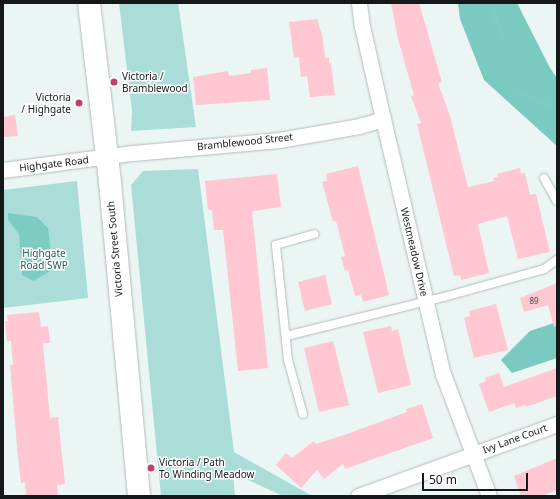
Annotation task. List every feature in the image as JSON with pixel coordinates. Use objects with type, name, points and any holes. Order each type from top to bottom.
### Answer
[{"type":"main road","name":"Victoria Street South","points":[[89,3],[106,157],[139,496]]},
{"type":"street","name":"Westmeadow Drive","points":[[359,3],[362,26],[382,119],[443,374],[489,496]]},
{"type":"street","name":"Bramblewood Street","points":[[106,157],[279,140],[359,126],[382,119]]},
{"type":"street","name":"Highgate Road","points":[[3,170],[106,157]]},
{"type":"street","name":"Ivy Lane Court","points":[[358,496],[557,424]]},
{"type":"lane","points":[[544,178],[557,201]]},
{"type":"lane","points":[[303,414],[288,360],[276,245],[314,234]]},
{"type":"lane","points":[[286,336],[426,302],[544,268],[557,260]]},
{"type":"green space","points":[[119,3],[178,3],[196,127],[131,131],[132,111]]},
{"type":"green space","points":[[198,169],[234,452],[312,496],[283,496],[233,473],[235,496],[161,496],[131,185],[143,171]]},
{"type":"green space","name":"Highgate Road SWP","points":[[77,181],[88,298],[3,308],[3,190]]},
{"type":"shaded area","points":[[458,3],[517,3],[550,68],[557,78],[557,146],[484,80],[460,19]]},
{"type":"shaded area","points":[[8,213],[37,217],[48,228],[53,269],[34,281],[22,275],[19,234],[8,220]]},
{"type":"shaded area","points":[[557,322],[557,358],[512,373],[501,360],[530,331]]},
{"type":"building","points":[[391,3],[419,3],[442,82],[438,83],[450,116],[468,187],[494,181],[493,178],[498,177],[497,174],[520,168],[521,174],[525,173],[530,195],[536,194],[550,252],[518,259],[507,216],[478,224],[489,273],[461,280],[460,275],[454,276],[417,124],[421,123],[411,96],[414,95],[398,39]]},
{"type":"building","points":[[317,19],[323,38],[325,58],[329,57],[329,64],[331,63],[335,95],[310,97],[307,76],[301,77],[299,57],[294,58],[289,22]]},
{"type":"building","points":[[267,68],[270,100],[196,105],[193,77],[228,71],[229,76],[251,73],[251,70]]},
{"type":"building","points":[[15,115],[18,136],[3,137],[3,117]]},
{"type":"building","points":[[358,166],[389,295],[363,302],[361,295],[355,296],[348,270],[345,271],[341,257],[345,256],[336,221],[333,222],[322,182],[327,181],[326,174]]},
{"type":"building","points":[[277,174],[281,207],[252,211],[268,368],[238,371],[223,230],[214,230],[212,210],[208,210],[205,181]]},
{"type":"building","points":[[325,275],[332,304],[305,311],[298,282]]},
{"type":"building","points":[[557,283],[557,326],[554,327],[548,305],[524,312],[520,298]]},
{"type":"building","points":[[496,304],[508,350],[474,358],[464,318],[470,316],[469,311]]},
{"type":"building","points":[[39,312],[41,327],[48,326],[50,343],[43,343],[50,418],[58,417],[65,484],[57,485],[58,496],[26,496],[25,482],[21,483],[17,447],[10,365],[13,365],[11,341],[7,341],[5,321],[8,321],[7,315]]},
{"type":"building","points":[[391,326],[392,331],[398,329],[411,385],[378,393],[363,332]]},
{"type":"building","points":[[333,341],[349,405],[319,412],[304,348]]},
{"type":"building","points":[[557,368],[557,396],[526,407],[525,405],[516,408],[514,403],[489,412],[479,384],[486,381],[485,378],[499,373],[504,387]]},
{"type":"building","points":[[422,404],[433,438],[345,469],[343,464],[324,479],[317,470],[301,488],[276,465],[286,453],[292,458],[314,441],[316,444],[347,434],[407,412],[406,409]]},
{"type":"building","points":[[557,458],[557,490],[542,496],[521,496],[514,476]]},
{"type":"waterway","points":[[496,3],[494,12],[504,43]]},
{"type":"waterway","points":[[518,91],[557,109]]},
{"type":"place","name":"Victoria / Bramblewood","points":[[114,82]]},
{"type":"place","name":"Victoria / Highgate","points":[[79,103]]},
{"type":"place","name":"Victoria / Path To Winding Meadow","points":[[151,468]]}]
